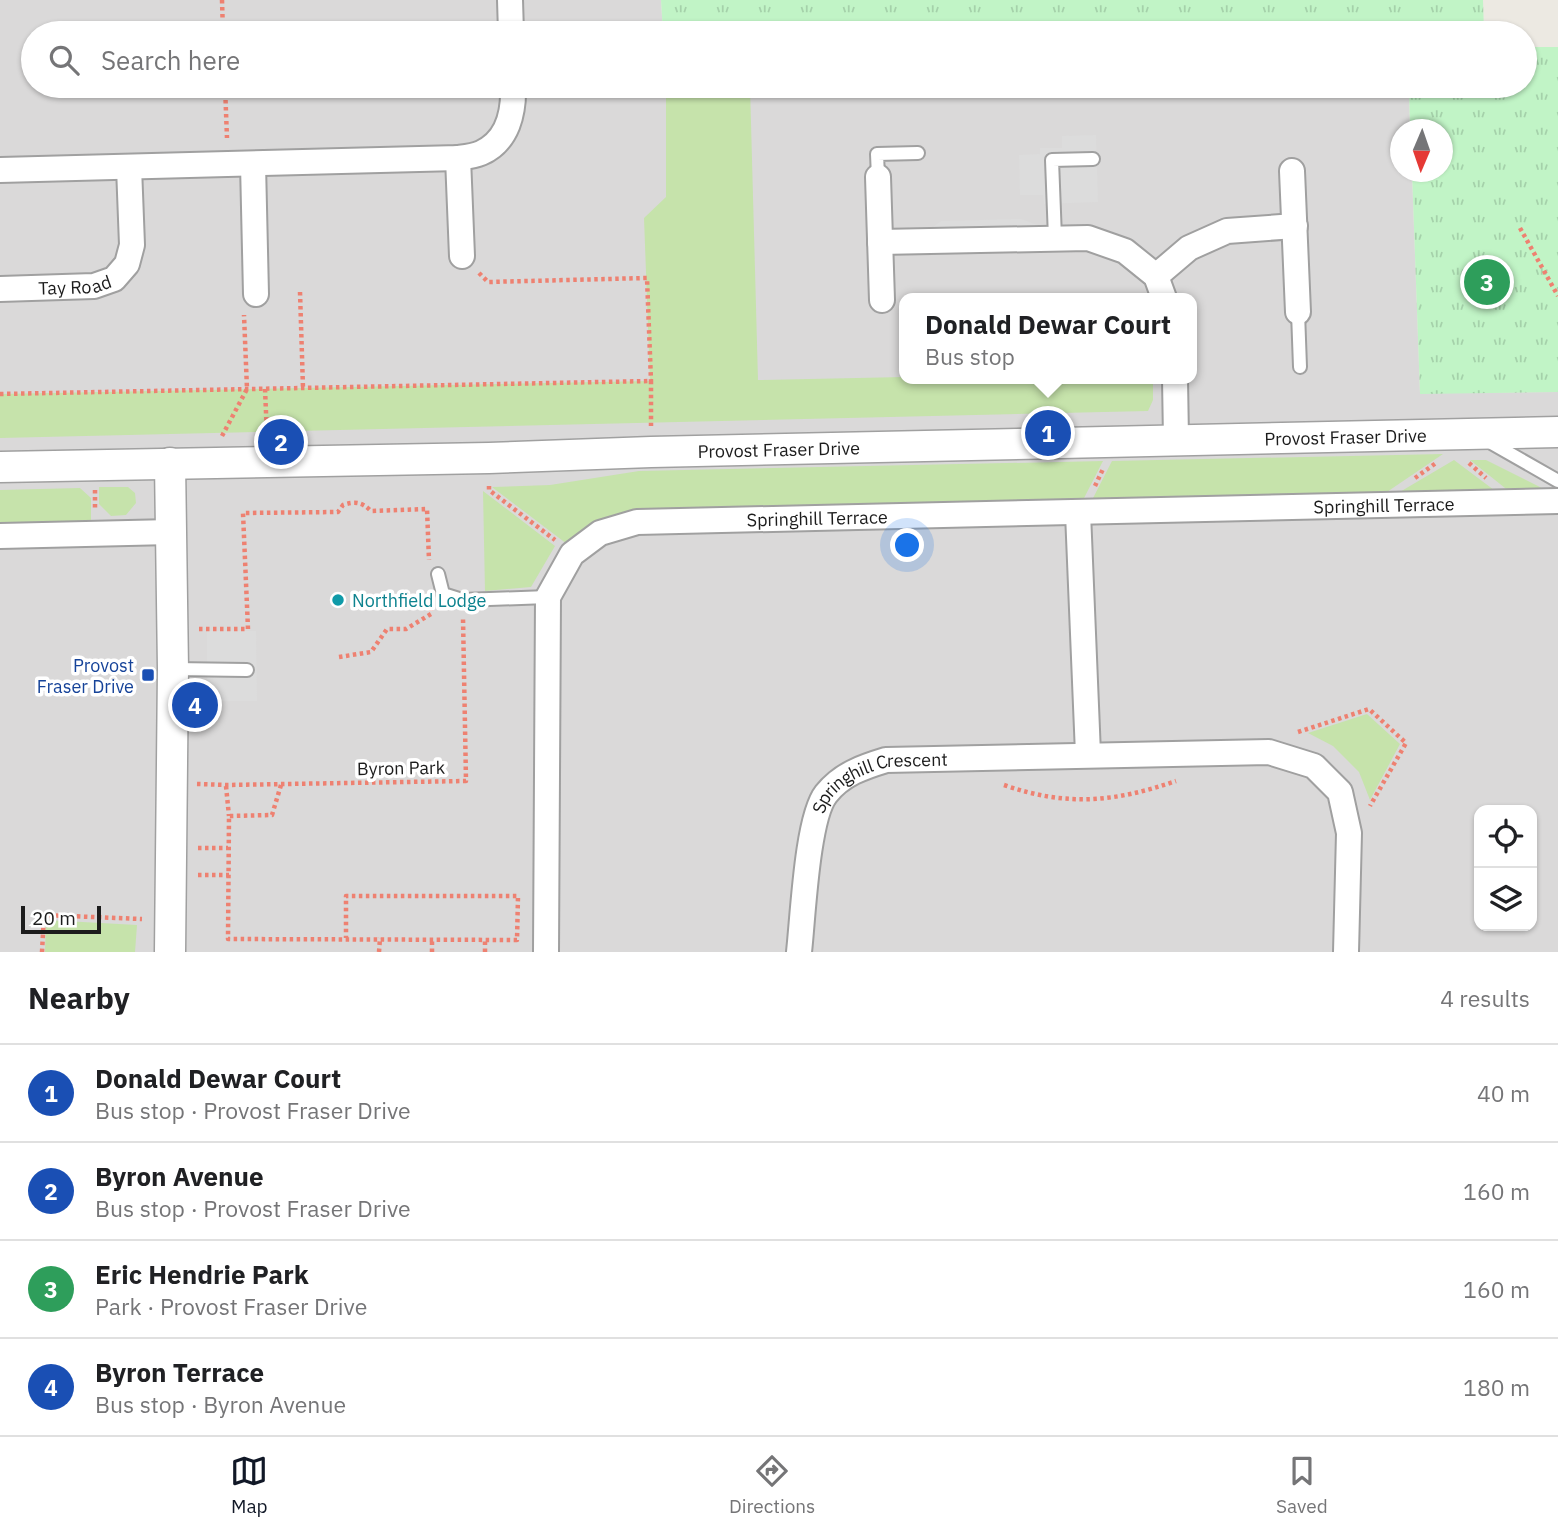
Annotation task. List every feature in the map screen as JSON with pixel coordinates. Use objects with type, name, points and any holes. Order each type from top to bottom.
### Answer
[{"type":"street","points":[[510,0],[511,21]]},
{"type":"street","points":[[0,170],[458,158],[481,153],[499,140],[508,125],[513,98]]},
{"type":"street","points":[[458,158],[462,256]]},
{"type":"street","points":[[250,301],[253,164]]},
{"type":"street","name":"Tay Road","points":[[0,289],[94,286],[114,279],[127,264],[132,245],[130,167]]},
{"type":"street","points":[[1292,171],[1298,312]]},
{"type":"street","points":[[878,177],[882,300]]},
{"type":"street","points":[[880,242],[1088,238],[1125,251],[1160,287],[1189,248],[1227,231],[1295,226]]},
{"type":"street","points":[[1175,384],[1176,439]]},
{"type":"street","name":"Provost Fraser Drive","points":[[0,467],[489,458],[1176,439],[1470,446],[1558,432]]},
{"type":"street","points":[[170,463],[173,669],[170,952]]},
{"type":"street","name":"Springhill Terrace","points":[[546,952],[548,597],[572,554],[600,533],[637,522],[1558,501]]},
{"type":"street","points":[[1078,513],[1088,754]]},
{"type":"street","points":[[0,536],[172,532]]},
{"type":"street","name":"Springhill Crescent","points":[[799,952],[813,826],[825,794],[851,771],[886,760],[1269,752],[1314,766],[1340,792],[1349,833],[1346,952]]},
{"type":"lane","points":[[878,177],[877,154],[918,153]]},
{"type":"lane","points":[[1055,238],[1052,160],[1093,159]]},
{"type":"lane","points":[[1298,312],[1300,368]]},
{"type":"lane","points":[[1470,446],[1558,481]]},
{"type":"lane","points":[[438,574],[443,594],[462,600],[548,597]]},
{"type":"lane","points":[[173,669],[247,670]]},
{"type":"path","points":[[222,0],[223,21]]},
{"type":"path","points":[[225,98],[227,150]]},
{"type":"path","points":[[1520,228],[1558,296]]},
{"type":"path","points":[[462,256],[488,282],[648,278],[651,427]]},
{"type":"path","points":[[300,292],[303,388]]},
{"type":"path","points":[[221,437],[247,389],[250,301]]},
{"type":"path","points":[[0,394],[651,381]]},
{"type":"path","points":[[265,389],[267,436]]},
{"type":"path","points":[[1470,446],[1493,484]]},
{"type":"path","points":[[1410,481],[1444,458]]},
{"type":"path","points":[[94,482],[96,520]]},
{"type":"path","points":[[489,482],[489,489],[561,544]]},
{"type":"path","points":[[198,629],[248,629],[243,513],[338,512],[343,505],[352,502],[365,504],[371,511],[427,509],[429,562]]},
{"type":"path","name":"Byron Park","points":[[197,784],[466,781],[462,600]]},
{"type":"path","points":[[339,657],[370,652],[387,629],[406,629],[431,614],[431,601]]},
{"type":"path","points":[[1298,732],[1368,709],[1406,743],[1370,807]]},
{"type":"path","points":[[979,757],[986,778],[1024,792],[1057,799],[1108,799],[1139,794],[1188,777],[1188,753]]},
{"type":"path","points":[[226,785],[229,816],[228,939],[517,940],[518,896],[346,896],[346,938]]},
{"type":"path","points":[[229,816],[272,815],[281,785]]},
{"type":"path","points":[[196,848],[228,848]]},
{"type":"path","points":[[195,875],[229,875]]},
{"type":"path","points":[[42,952],[44,915],[146,919]]},
{"type":"path","points":[[379,952],[380,938]]},
{"type":"path","points":[[432,939],[432,952]]},
{"type":"path","points":[[485,939],[485,952]]},
{"type":"shaded area","points":[[0,0],[661,0],[662,21],[21,21],[21,98],[1409,98],[1410,119],[1390,119],[1390,182],[1412,182],[1420,393],[1558,392],[1558,952],[0,952]]},
{"type":"shaded area","points":[[1096,135],[1098,202],[1044,204],[1043,195],[1020,195],[1019,155],[1040,154],[1040,148],[1062,148],[1062,136]]},
{"type":"shaded area","points":[[1021,219],[1040,226],[929,230],[941,221]]},
{"type":"shaded area","points":[[207,631],[256,631],[257,701],[207,701]]},
{"type":"green space","points":[[661,0],[1483,0],[1484,21],[662,21]]},
{"type":"green space","points":[[1537,47],[1558,47],[1558,392],[1420,394],[1412,182],[1453,182],[1453,119],[1410,119],[1409,98],[1537,98]]},
{"type":"green space","points":[[666,98],[750,98],[758,380],[899,377],[899,384],[1153,384],[1153,400],[1148,411],[0,438],[0,394],[650,381],[644,218],[666,197]]},
{"type":"green space","points":[[1443,454],[1381,496],[1091,502],[1112,461]]},
{"type":"green space","points":[[1454,460],[1498,493],[1393,496]]},
{"type":"green space","points":[[1470,460],[1486,460],[1548,491],[1510,492]]},
{"type":"green space","points":[[1103,461],[1082,502],[636,511],[567,544],[492,487],[550,485],[639,471]]},
{"type":"green space","points":[[99,487],[128,487],[135,493],[136,503],[126,515],[111,516],[99,504]]},
{"type":"green space","points":[[80,488],[91,498],[91,524],[0,525],[0,490]]},
{"type":"green space","points":[[483,491],[555,546],[531,587],[485,591]]},
{"type":"green space","points":[[1367,714],[1400,744],[1370,800],[1359,772],[1333,746],[1308,733]]},
{"type":"green space","points":[[46,920],[137,925],[135,952],[45,952]]},
{"type":"place","name":"Eric Hendrie Park","points":[[1487,282]]},
{"type":"place","name":"Donald Dewar Court","points":[[1048,433]]},
{"type":"place","name":"Byron Avenue","points":[[281,442]]},
{"type":"place","name":"Northfield Lodge","points":[[338,600]]},
{"type":"place","name":"Provost Fraser Drive","points":[[148,675]]},
{"type":"place","name":"Byron Terrace","points":[[195,705]]}]
